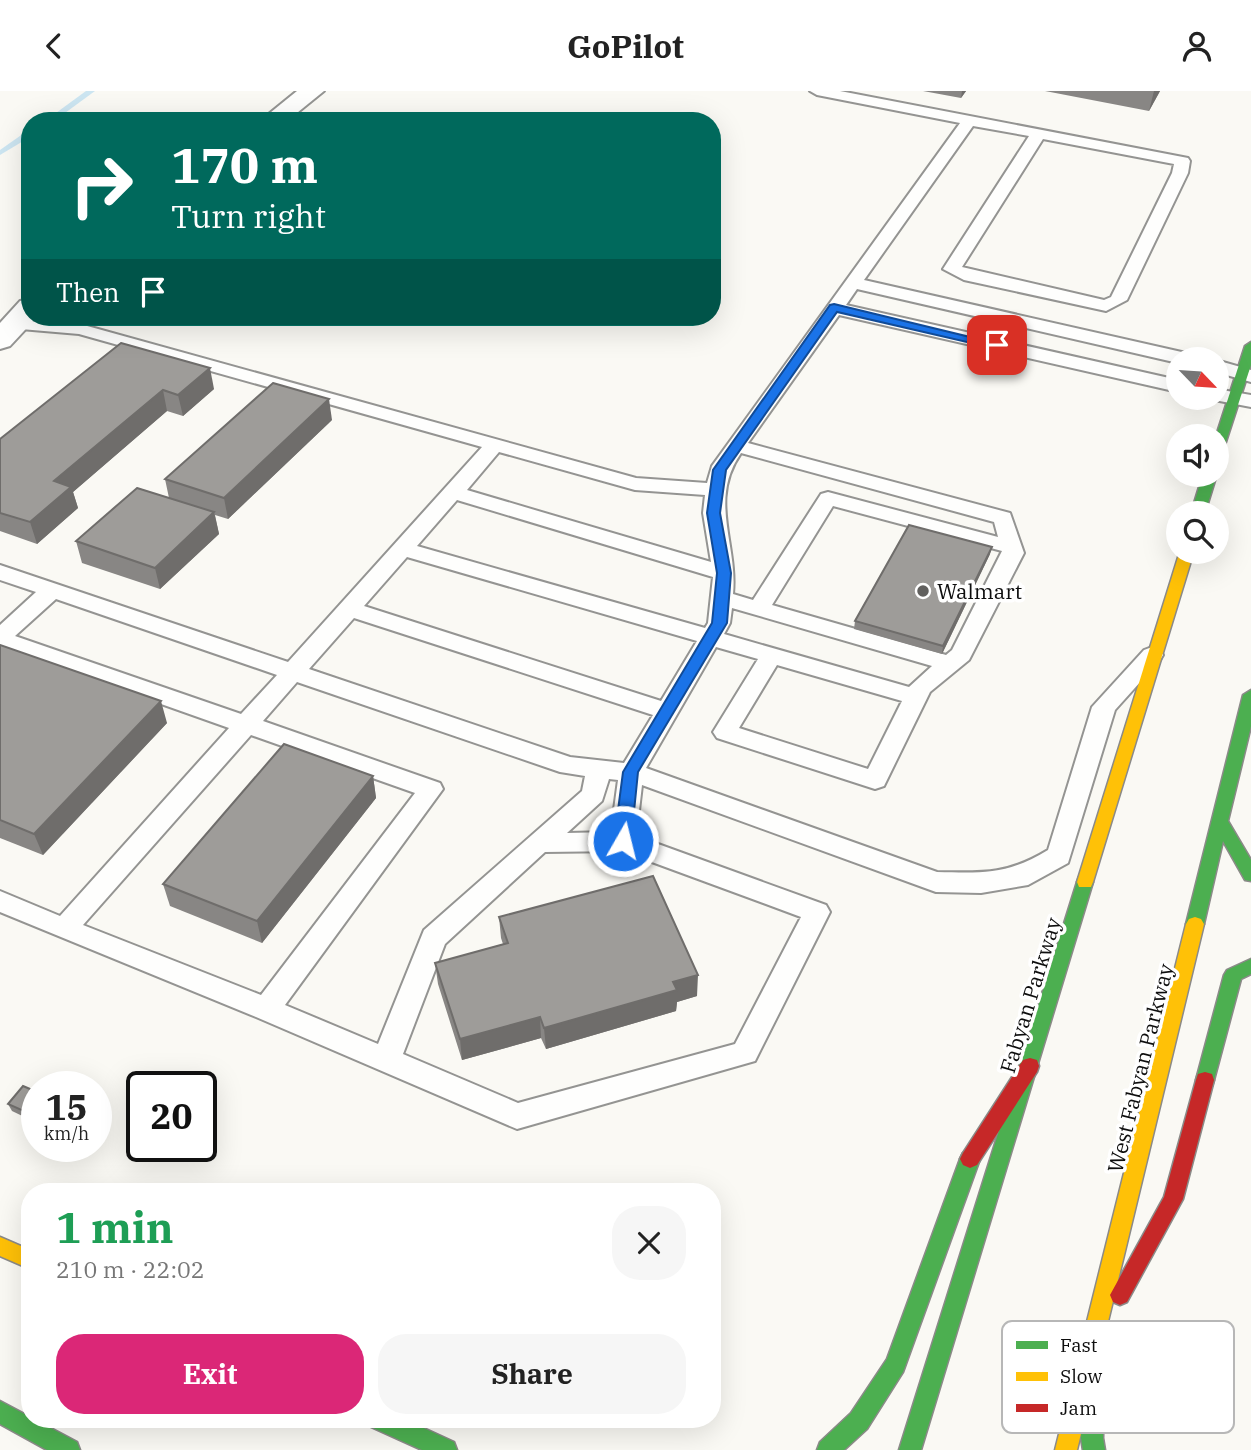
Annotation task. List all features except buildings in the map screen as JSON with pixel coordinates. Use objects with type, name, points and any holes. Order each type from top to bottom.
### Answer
[{"type":"main road","points":[[1225,424],[1233,398],[1247,373],[1251,346]]},
{"type":"main road","name":"Fabyan Parkway","points":[[910,1450],[1183,564]]},
{"type":"main road","name":"West Fabyan Parkway","points":[[1101,1321],[1251,695]]},
{"type":"main road","points":[[1220,823],[1251,876]]},
{"type":"main road","points":[[1106,1321],[1173,1199],[1233,975],[1251,967]]},
{"type":"main road","points":[[828,1450],[859,1421],[895,1365],[973,1151],[1030,1066]]},
{"type":"main road","points":[[0,1246],[21,1256]]},
{"type":"main road","points":[[0,1412],[21,1424]]},
{"type":"main road","points":[[29,1428],[69,1450]]},
{"type":"main road","points":[[398,1428],[446,1450]]},
{"type":"main road","name":"West Fabyan Parkway","points":[[1066,1450],[1071,1433]]},
{"type":"street","points":[[284,112],[312,91]]},
{"type":"lane","points":[[817,91],[1182,161],[1180,173],[1118,300],[1106,306],[964,275],[952,269],[1038,134]]},
{"type":"lane","points":[[623,841],[631,772],[719,623],[724,573],[713,513],[719,470],[969,121]]},
{"type":"lane","points":[[852,283],[1166,354]]},
{"type":"lane","points":[[834,307],[1166,383]]},
{"type":"lane","points":[[41,326],[80,329],[635,484],[716,490]]},
{"type":"lane","points":[[1229,369],[1247,373]]},
{"type":"lane","points":[[64,929],[495,445]]},
{"type":"lane","points":[[736,446],[1003,518],[1013,553],[961,655],[919,692],[875,780],[725,732],[772,654]]},
{"type":"lane","points":[[453,492],[724,573]]},
{"type":"lane","points":[[759,608],[828,498],[1011,547]]},
{"type":"lane","points":[[403,549],[772,654],[919,692]]},
{"type":"lane","points":[[0,572],[569,766],[631,772],[936,882],[981,883],[1028,875],[1059,856],[1104,707],[1157,649]]},
{"type":"lane","points":[[52,590],[0,638],[431,789],[266,1009]]},
{"type":"lane","points":[[722,598],[951,664]]},
{"type":"lane","points":[[350,609],[667,711]]},
{"type":"lane","points":[[386,1060],[434,938],[593,795],[599,769]]},
{"type":"lane","points":[[0,901],[266,1009],[517,1116],[745,1053],[817,912],[623,841],[539,843]]},
{"type":"waterway","points":[[62,112],[91,91]]},
{"type":"waterway","points":[[0,153],[21,139]]},
{"type":"traffic: fast","points":[[1226,424],[1251,346]]},
{"type":"traffic: fast","points":[[1202,501],[1206,487]]},
{"type":"traffic: fast","points":[[1195,924],[1251,695]]},
{"type":"traffic: fast","points":[[1221,823],[1251,875]]},
{"type":"traffic: fast","points":[[910,1450],[1085,882]]},
{"type":"traffic: fast","points":[[1205,1080],[1233,975],[1251,966]]},
{"type":"traffic: fast","points":[[828,1450],[859,1421],[895,1365],[970,1159]]},
{"type":"traffic: fast","points":[[0,1412],[21,1424]]},
{"type":"traffic: fast","points":[[29,1428],[69,1450]]},
{"type":"traffic: fast","points":[[398,1428],[446,1450]]},
{"type":"traffic: fast","points":[[1092,1433],[1094,1450]]},
{"type":"traffic: slow","points":[[1085,882],[1183,564]]},
{"type":"traffic: slow","points":[[1098,1321],[1195,924]]},
{"type":"traffic: slow","points":[[0,1246],[21,1256]]},
{"type":"traffic: slow","points":[[1066,1450],[1070,1433]]},
{"type":"traffic: jam","points":[[970,1159],[1030,1066]]},
{"type":"traffic: jam","points":[[1120,1295],[1173,1199],[1205,1080]]},
{"type":"place","name":"Walmart","points":[[923,591]]},
{"type":"route","points":[[623,841],[631,772],[719,623],[724,573],[713,513],[719,470],[834,307],[997,345]]}]
